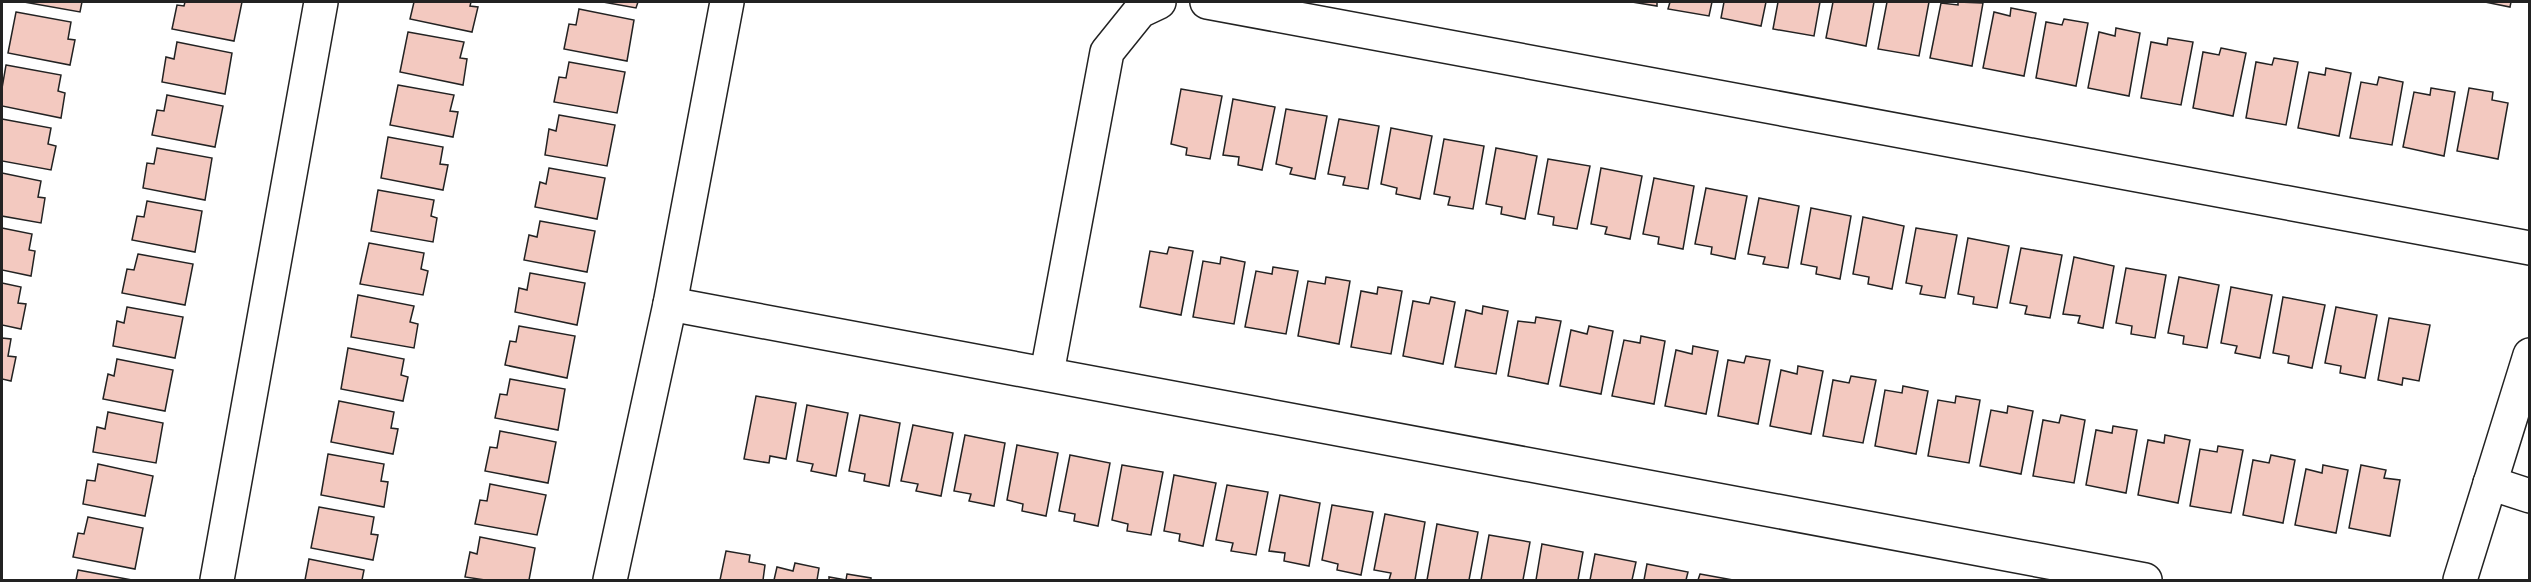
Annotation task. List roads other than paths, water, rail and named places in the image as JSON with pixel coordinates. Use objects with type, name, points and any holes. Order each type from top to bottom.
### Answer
[{"type":"street","points":[[217,580],[321,2]]},
{"type":"street","points":[[610,580],[670,304],[727,2]]},
{"type":"street","points":[[1047,373],[1107,52],[1140,10],[1159,2]]},
{"type":"street","points":[[1207,2],[2529,248]]},
{"type":"street","points":[[670,304],[2145,580]]},
{"type":"street","points":[[2460,580],[2529,355]]},
{"type":"street","points":[[2490,483],[2529,496]]}]
